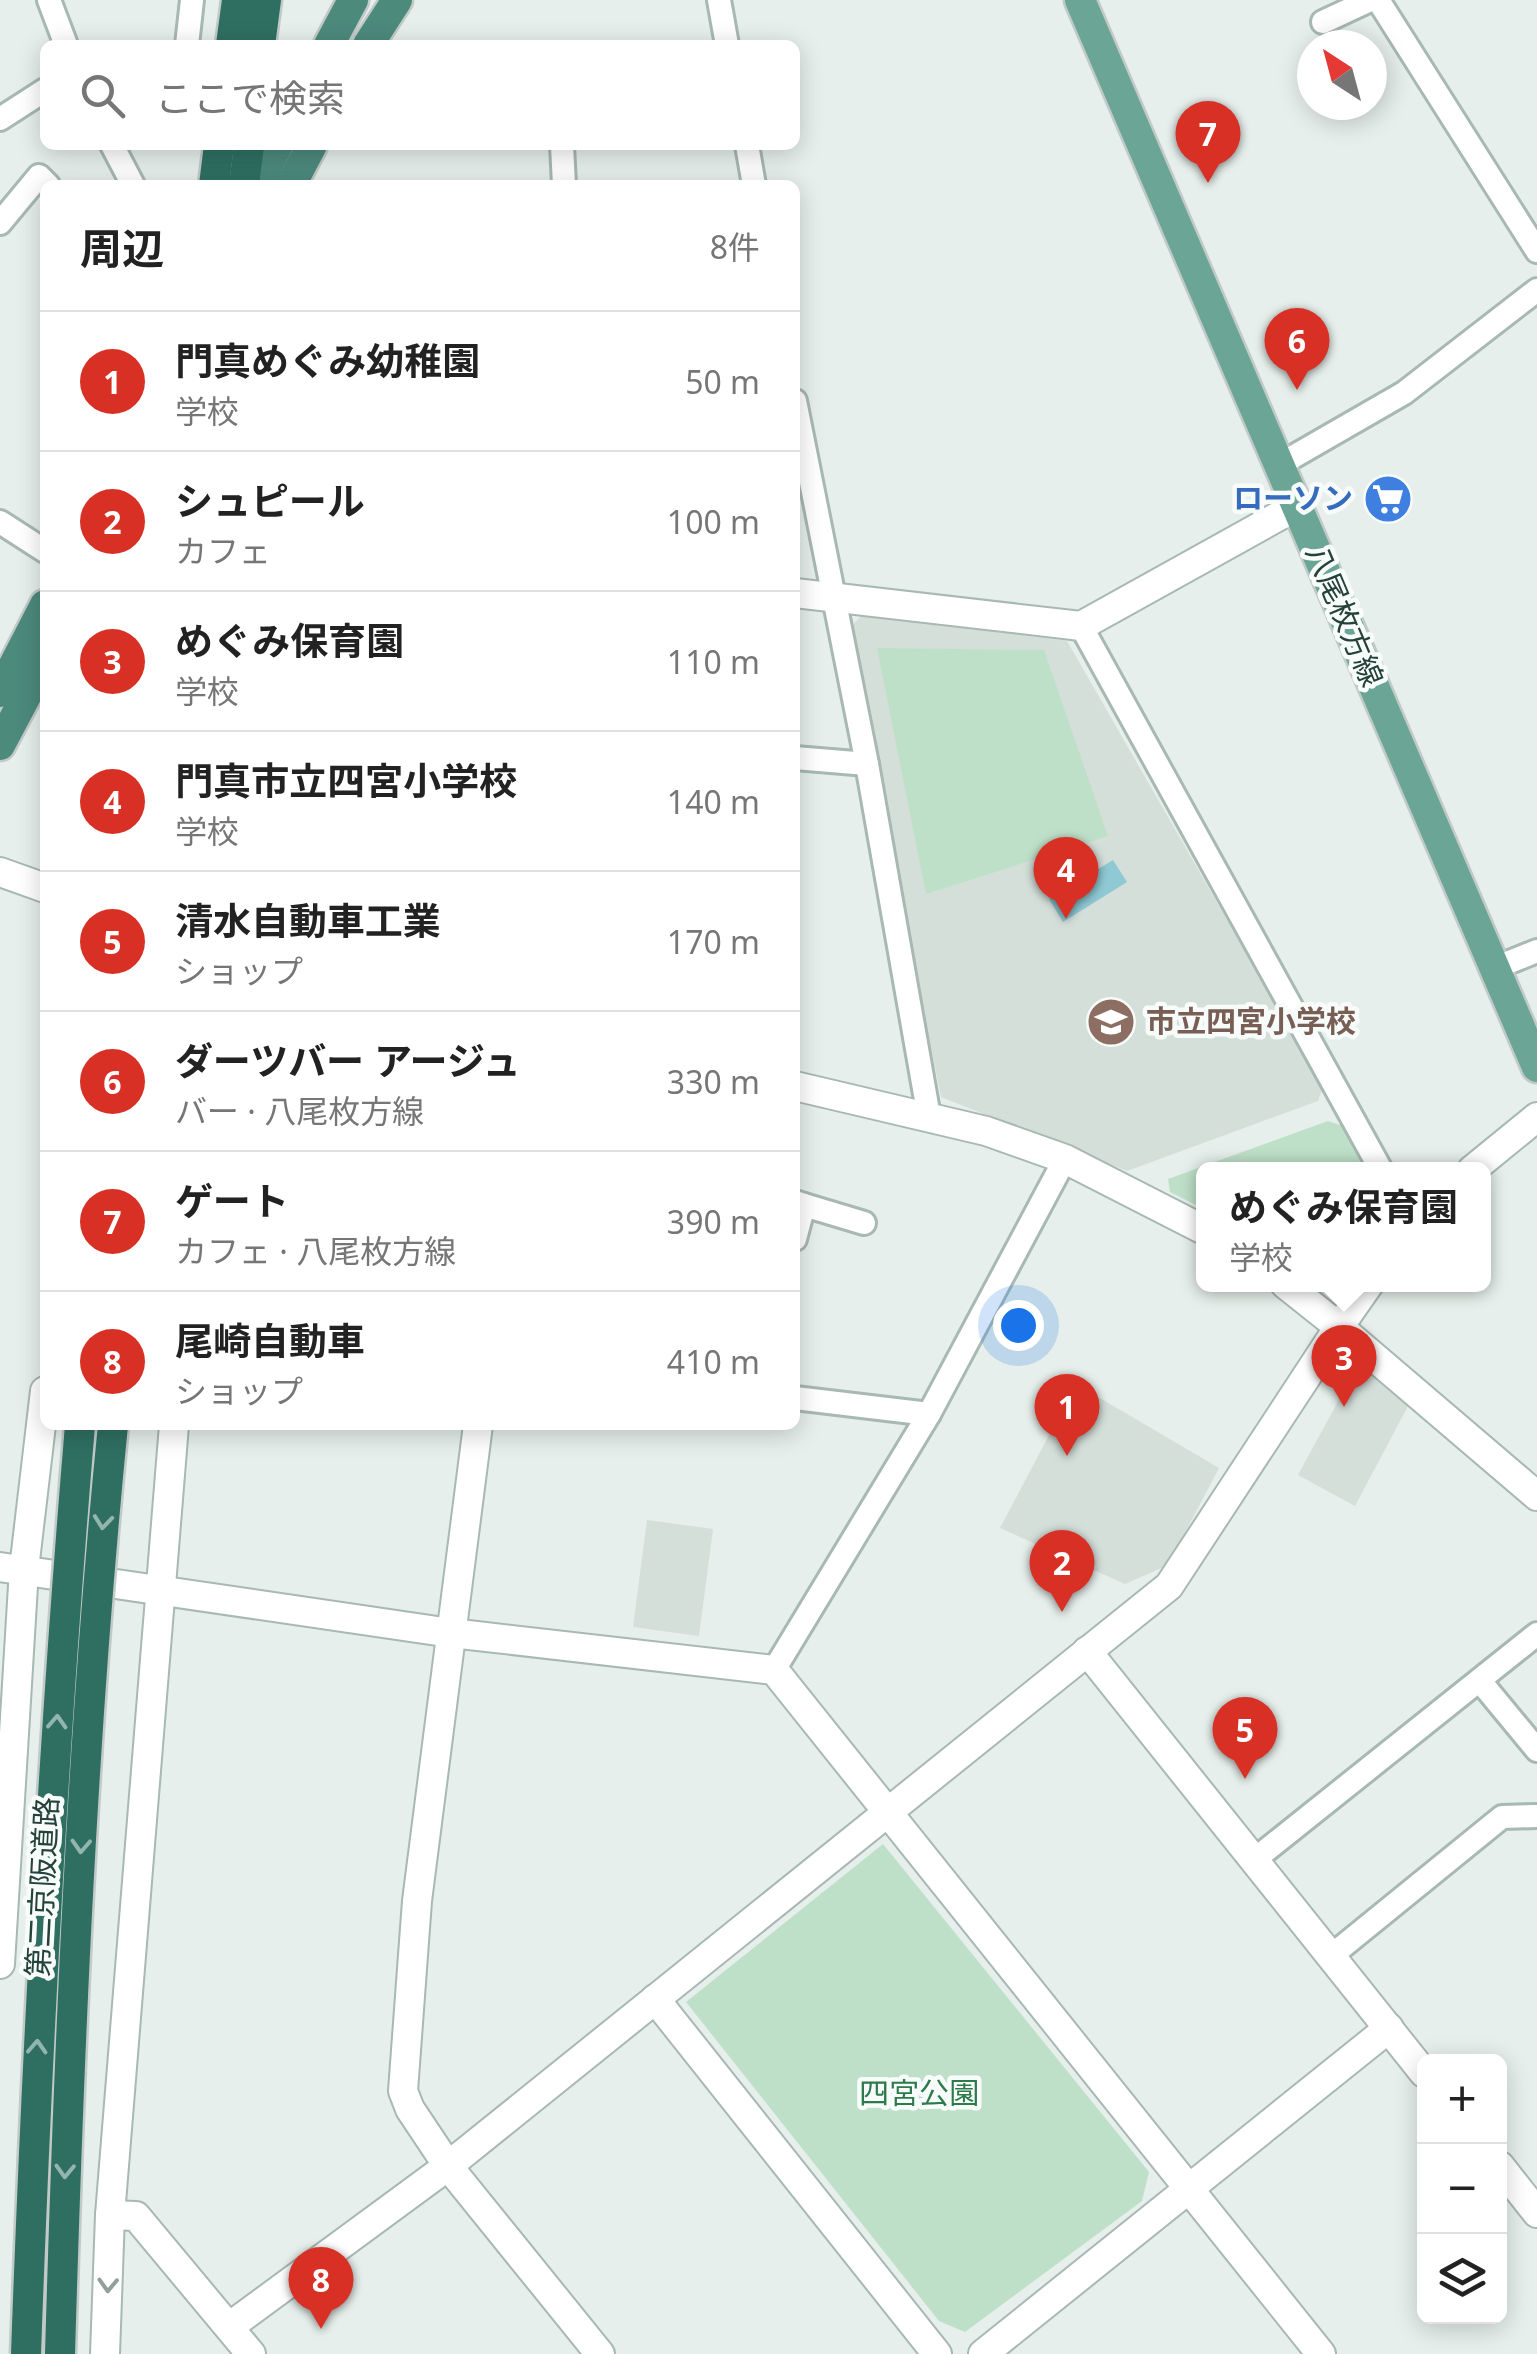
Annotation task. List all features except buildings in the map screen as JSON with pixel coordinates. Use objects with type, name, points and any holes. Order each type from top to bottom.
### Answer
[{"type":"highway","points":[[229,40],[234,0]]},
{"type":"highway","points":[[264,40],[269,0]]},
{"type":"highway","points":[[332,40],[352,0],[382,22]]},
{"type":"highway","points":[[212,180],[216,150]]},
{"type":"highway","points":[[248,180],[250,150]]},
{"type":"highway","points":[[260,180],[276,150]]},
{"type":"highway","points":[[294,180],[309,150]]},
{"type":"highway","points":[[0,744],[6,693],[40,615]]},
{"type":"highway","points":[[6,693],[40,664]]},
{"type":"highway","name":"第二京阪道路","points":[[26,2354],[38,2030],[62,1633],[80,1430]]},
{"type":"highway","name":"第二京阪道路","points":[[60,2354],[68,2074],[90,1672],[112,1430]]},
{"type":"main road","name":"八尾枚方線","points":[[1080,0],[1537,1067]]},
{"type":"street","points":[[49,0],[64,40]]},
{"type":"street","points":[[188,40],[192,0]]},
{"type":"street","points":[[718,0],[726,40]]},
{"type":"street","points":[[1323,22],[1374,0],[1537,250]]},
{"type":"street","points":[[0,119],[40,93]]},
{"type":"street","points":[[115,150],[130,180]]},
{"type":"street","points":[[562,150],[564,180]]},
{"type":"street","points":[[748,150],[753,180]]},
{"type":"street","points":[[0,223],[39,176],[43,180]]},
{"type":"street","points":[[1279,464],[1404,393],[1537,290]]},
{"type":"street","points":[[800,428],[867,764],[928,1117]]},
{"type":"street","points":[[800,594],[1080,626],[1297,506]]},
{"type":"street","points":[[0,522],[40,548]]},
{"type":"street","points":[[1080,626],[1377,1162]]},
{"type":"street","points":[[800,758],[867,764]]},
{"type":"street","points":[[0,872],[40,886]]},
{"type":"street","points":[[1494,968],[1537,950]]},
{"type":"street","points":[[800,1087],[928,1117],[1065,1159],[1196,1226]]},
{"type":"street","points":[[1482,1162],[1537,1118]]},
{"type":"street","points":[[774,1670],[929,1414],[1065,1159]]},
{"type":"street","points":[[800,1203],[864,1223]]},
{"type":"street","points":[[1295,1292],[1537,1496]]},
{"type":"street","points":[[228,2326],[448,2166],[1169,1586],[1363,1292]]},
{"type":"street","points":[[800,1399],[929,1414]]},
{"type":"street","points":[[0,1964],[12,1568],[40,1419]]},
{"type":"street","points":[[105,2354],[110,2216],[174,1430]]},
{"type":"street","points":[[477,1430],[417,1901],[403,2091],[410,2109],[448,2166],[600,2354]]},
{"type":"street","points":[[12,1568],[452,1633],[774,1670],[1320,2354]]},
{"type":"street","points":[[1254,1860],[1537,1634]]},
{"type":"street","points":[[1087,1651],[1417,2064]]},
{"type":"street","points":[[1480,1680],[1537,1750]]},
{"type":"street","points":[[1331,1956],[1502,1817],[1537,1816]]},
{"type":"street","points":[[654,1999],[937,2354]]},
{"type":"street","points":[[983,2354],[1389,2028]]},
{"type":"street","points":[[1507,2174],[1535,2207]]},
{"type":"street","points":[[110,2216],[136,2216],[250,2354]]},
{"type":"shaded area","points":[[863,614],[1067,641],[1323,1087],[1318,1101],[1127,1171],[941,1097],[847,631]]},
{"type":"shaded area","points":[[1359,1363],[1408,1406],[1355,1506],[1298,1475]]},
{"type":"shaded area","points":[[1076,1384],[1219,1468],[1168,1565],[1125,1584],[1000,1528]]},
{"type":"shaded area","points":[[647,1520],[713,1529],[699,1636],[633,1627]]},
{"type":"green space","points":[[877,648],[1044,650],[1108,836],[926,894]]},
{"type":"green space","points":[[1328,1121],[1343,1126],[1364,1162],[1215,1162]]},
{"type":"green space","points":[[1196,1169],[1196,1205],[1170,1192],[1168,1179]]},
{"type":"green space","name":"四宮公園","points":[[883,1844],[1149,2172],[1142,2201],[965,2332],[939,2321],[686,2002]]},
{"type":"water","points":[[1113,860],[1127,882],[1063,922],[1049,899]]},
{"type":"place","name":"ゲート","points":[[1208,183]]},
{"type":"place","name":"ダーツバー アージュ","points":[[1297,390]]},
{"type":"place","name":"ローソン","points":[[1388,499]]},
{"type":"place","name":"門真市立四宮小学校","points":[[1066,919]]},
{"type":"place","name":"市立四宮小学校","points":[[1111,1022]]},
{"type":"place","name":"めぐみ保育園","points":[[1344,1407]]},
{"type":"place","name":"門真めぐみ幼稚園","points":[[1067,1456]]},
{"type":"place","name":"シュピール","points":[[1062,1612]]},
{"type":"place","name":"清水自動車工業","points":[[1245,1779]]},
{"type":"place","name":"尾崎自動車","points":[[321,2329]]}]
